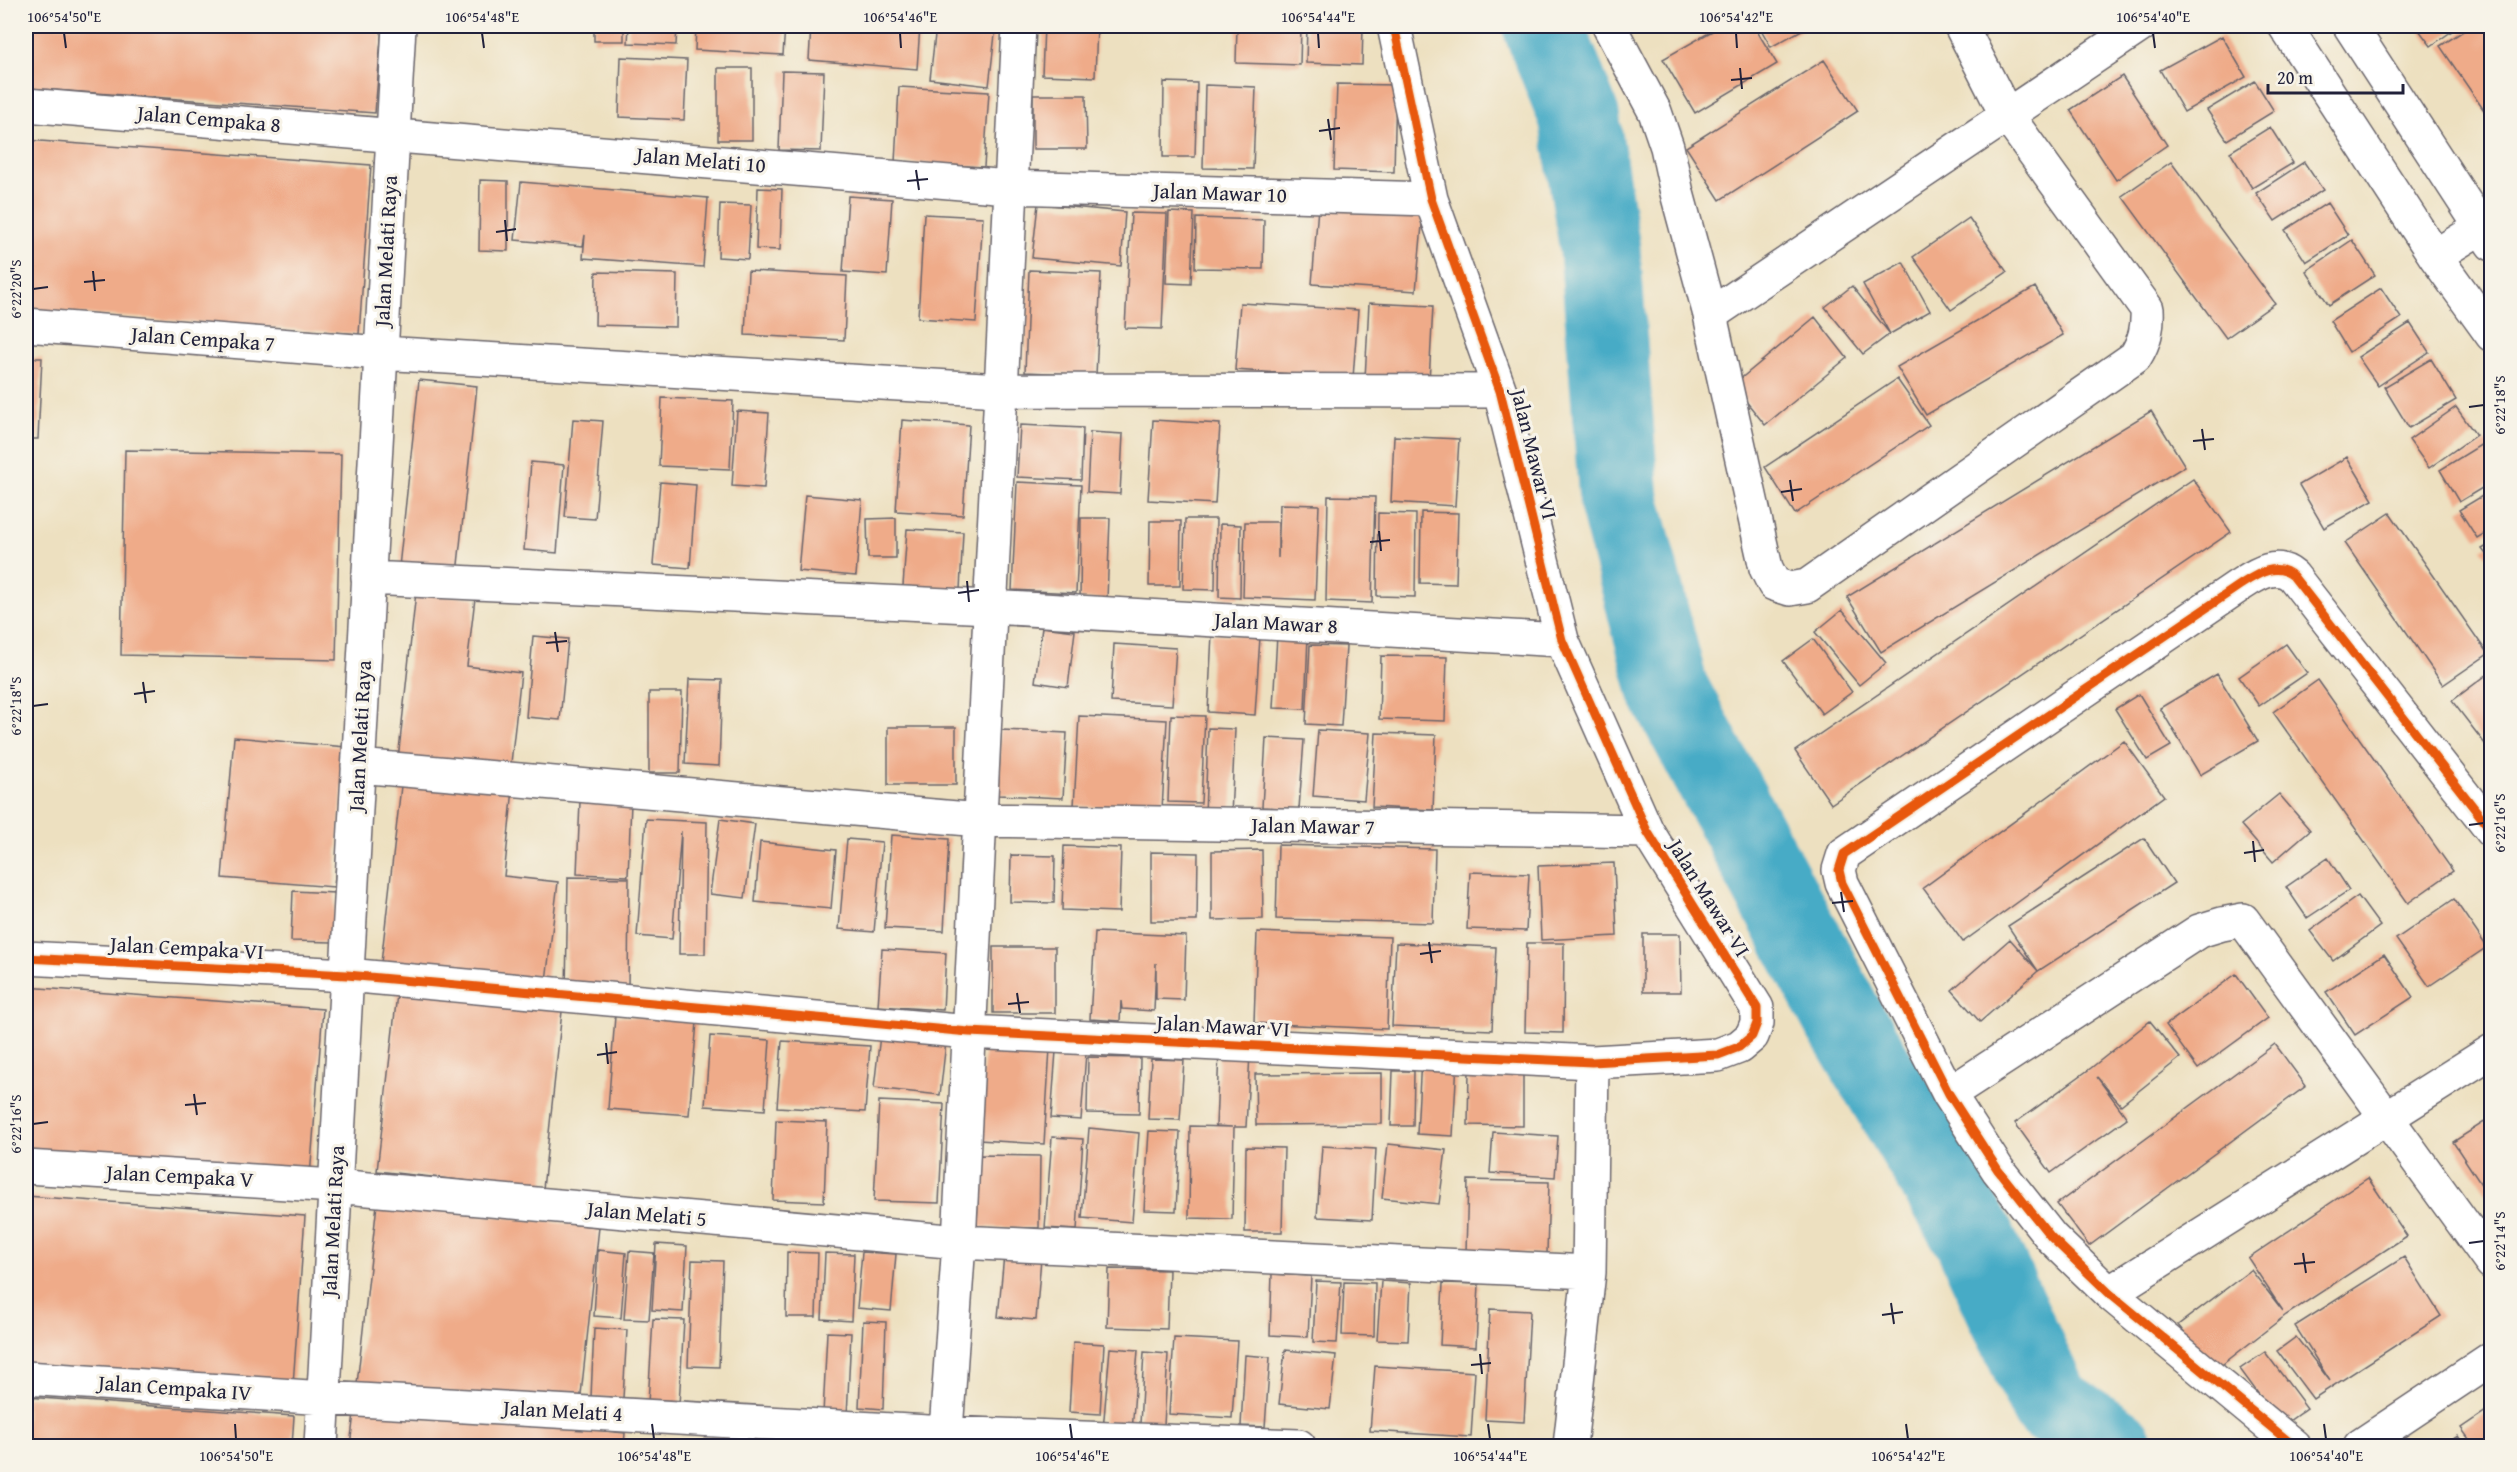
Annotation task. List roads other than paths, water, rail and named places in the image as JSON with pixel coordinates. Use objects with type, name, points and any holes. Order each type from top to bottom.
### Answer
[{"type":"street","name":"Jalan Melati Raya","points":[[321,1446],[399,26]]},
{"type":"street","points":[[945,1440],[959,1242],[1018,26]]},
{"type":"street","name":"Jalan Mawar VI","points":[[969,1032],[1592,1062],[1718,1055],[1739,1047],[1752,1036],[1757,1023],[1757,1008],[1647,831],[1562,640],[1500,391],[1431,199],[1394,26]]},
{"type":"street","points":[[1619,30],[1661,129],[1710,315],[1766,568],[1774,584],[1782,588],[1798,589],[1807,586],[2135,357],[2143,344],[2148,327],[2147,309],[2139,296],[2006,114],[1961,26]]},
{"type":"street","points":[[1710,315],[2140,26]]},
{"type":"street","points":[[2285,26],[2434,256],[2492,335]]},
{"type":"street","points":[[2350,26],[2486,236],[2434,256]]},
{"type":"street","name":"Jalan Cempaka 8","points":[[26,105],[393,134]]},
{"type":"street","name":"Jalan Melati 10","points":[[393,134],[1009,187]]},
{"type":"street","name":"Jalan Mawar 10","points":[[1009,187],[1431,199]]},
{"type":"street","name":"Jalan Cempaka 7","points":[[26,326],[381,353],[1000,390],[1500,391]]},
{"type":"street","points":[[2294,1446],[2109,1293],[2051,1237],[1998,1170],[1949,1094],[1842,883],[1839,870],[1844,854],[2261,572],[2279,569],[2286,570],[2293,576],[2492,831]]},
{"type":"street","name":"Jalan Mawar 8","points":[[368,578],[990,607],[1562,640]]},
{"type":"street","name":"Jalan Mawar 7","points":[[358,766],[980,820],[1647,831]]},
{"type":"street","points":[[1949,1094],[2199,931],[2243,921],[2492,1263]]},
{"type":"street","name":"Jalan Cempaka VI","points":[[26,958],[347,975],[969,1032]]},
{"type":"street","points":[[2109,1293],[2492,1051]]},
{"type":"street","points":[[1570,1446],[1589,1272],[1592,1062]]},
{"type":"street","name":"Jalan Cempaka V","points":[[26,1167],[335,1186]]},
{"type":"street","name":"Jalan Melati 5","points":[[335,1186],[959,1242],[1589,1272]]},
{"type":"street","points":[[2360,1446],[2492,1358]]},
{"type":"street","name":"Jalan Cempaka IV","points":[[26,1378],[324,1398]]},
{"type":"street","name":"Jalan Melati 4","points":[[324,1398],[945,1440],[1299,1446]]},
{"type":"waterway","points":[[1543,26],[1579,116],[1600,250],[1619,499],[1668,689],[1841,1014],[1973,1236],[2050,1404],[2113,1446]]}]
